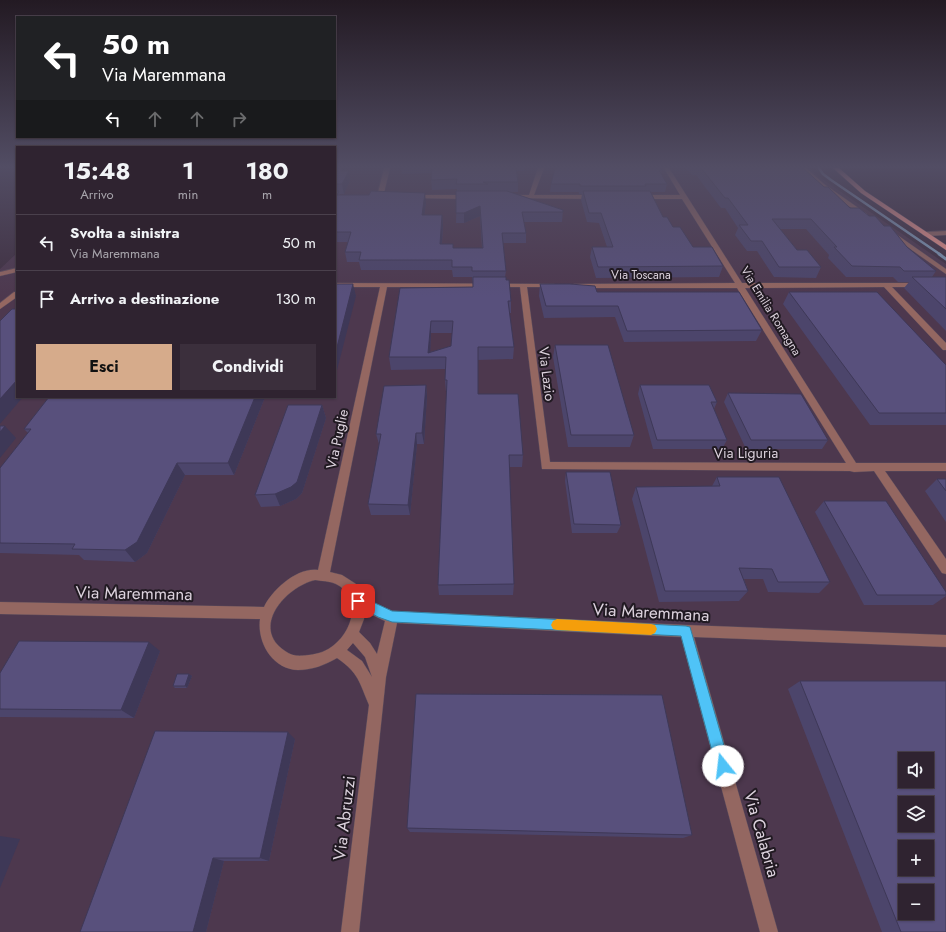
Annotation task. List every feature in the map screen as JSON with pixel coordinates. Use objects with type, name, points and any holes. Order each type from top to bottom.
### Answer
[{"type":"main road","points":[[892,211],[946,248]]},
{"type":"street","name":"Via Emilia Romagna","points":[[694,211],[854,468]]},
{"type":"street","points":[[860,211],[869,218]]},
{"type":"street","points":[[888,231],[946,272]]},
{"type":"street","points":[[925,234],[946,233]]},
{"type":"street","points":[[0,274],[16,269]]},
{"type":"street","name":"Via Toscana","points":[[336,285],[946,285]]},
{"type":"street","name":"Via Puglie","points":[[323,575],[384,285]]},
{"type":"street","points":[[886,285],[946,348]]},
{"type":"street","name":"Via Lazio","points":[[523,286],[546,466]]},
{"type":"street","points":[[0,298],[16,294]]},
{"type":"street","points":[[0,306],[16,295]]},
{"type":"street","name":"Via Liguria","points":[[546,466],[854,468],[946,467]]},
{"type":"street","points":[[878,468],[946,569]]},
{"type":"street","points":[[323,575],[339,579],[349,585],[358,601],[359,619],[352,635],[337,652],[320,660],[307,663],[290,662],[273,650],[266,639],[265,625],[267,613],[275,598],[287,587],[306,577],[323,575]]},
{"type":"street","name":"Via Maremmana","points":[[358,601],[382,614],[392,617],[686,631],[946,641]]},
{"type":"street","name":"Via Maremmana","points":[[0,608],[267,613]]},
{"type":"street","name":"Via Abruzzi","points":[[350,932],[379,677],[392,617]]},
{"type":"street","name":"Via Calabria","points":[[686,631],[770,932]]},
{"type":"street","points":[[352,635],[367,649],[372,657],[379,677]]},
{"type":"street","name":"Via Abruzzi","points":[[337,652],[356,663],[364,672],[370,684],[376,708]]},
{"type":"shaded area","points":[[336,211],[870,211],[946,264],[946,932],[0,932],[0,269],[16,254],[16,398],[336,398]]},
{"type":"building","points":[[336,211],[422,211],[422,215],[442,215],[440,244],[453,244],[453,248],[483,248],[480,211],[563,211],[522,212],[526,233],[502,233],[506,271],[472,271],[472,267],[452,267],[452,260],[359,260],[361,252],[345,252],[351,232],[336,232]]},
{"type":"building","points":[[456,211],[467,211],[464,213],[456,213]]},
{"type":"building","points":[[589,211],[660,211],[663,217],[667,217],[673,227],[680,227],[693,247],[712,247],[723,266],[598,267],[592,247],[613,247],[601,213],[589,213]]},
{"type":"building","points":[[738,211],[863,211],[869,216],[875,216],[884,226],[890,226],[907,247],[936,271],[904,271],[900,267],[852,266],[811,219],[772,219],[797,250],[807,250],[821,267],[779,267],[762,241],[751,241],[739,225],[748,225]]},
{"type":"building","points":[[473,277],[506,277],[506,280],[509,280],[511,301],[508,301],[514,347],[478,347],[478,394],[518,394],[523,455],[509,455],[514,584],[438,585],[447,380],[445,380],[446,357],[389,357],[400,288],[473,287]],"holes":[[[431,321],[453,321],[451,346],[428,353]]]},
{"type":"building","points":[[912,277],[946,277],[946,309]]},
{"type":"building","points":[[336,284],[353,284],[336,351]]},
{"type":"building","points":[[540,284],[595,286],[597,292],[739,292],[762,330],[627,331],[618,306],[546,306]]},
{"type":"building","points":[[789,292],[877,292],[946,365],[946,413],[879,413]]},
{"type":"building","points":[[12,309],[16,309],[16,381],[0,399],[0,321]]},
{"type":"building","points":[[555,345],[608,345],[634,435],[571,435]]},
{"type":"building","points":[[426,385],[422,433],[416,433],[408,505],[368,504],[381,434],[376,434],[384,386]]},
{"type":"building","points":[[640,385],[709,385],[717,402],[711,402],[727,440],[657,440]]},
{"type":"building","points":[[728,393],[801,394],[828,440],[751,440]]},
{"type":"building","points":[[48,398],[255,398],[228,463],[177,463],[137,542],[125,550],[72,549],[75,544],[0,543],[0,468],[31,429],[24,429]]},
{"type":"building","points":[[288,405],[322,405],[297,482],[291,487],[275,494],[255,495]]},
{"type":"building","points":[[0,426],[5,426],[0,432]]},
{"type":"building","points":[[566,472],[610,472],[621,525],[574,524]]},
{"type":"building","points":[[717,477],[779,477],[830,582],[778,582],[772,569],[739,568],[748,591],[665,591],[636,487],[720,486]]},
{"type":"building","points":[[937,479],[946,479],[946,491]]},
{"type":"building","points":[[824,501],[886,501],[946,592],[946,595],[877,595]]},
{"type":"building","points":[[19,641],[149,642],[121,710],[0,709],[0,673]]},
{"type":"building","points":[[177,674],[189,674],[185,686],[173,686]]},
{"type":"building","points":[[800,681],[946,681],[946,932],[901,932]]},
{"type":"building","points":[[416,694],[662,695],[692,835],[407,828]]},
{"type":"building","points":[[155,731],[288,732],[260,858],[213,858],[193,932],[80,932]]},
{"type":"waterway","points":[[877,211],[941,255]]},
{"type":"waterway","points":[[939,254],[946,259]]},
{"type":"slow traffic","points":[[557,625],[651,629]]},
{"type":"route","points":[[358,601],[368,605],[382,614],[392,617],[686,631],[723,766]]}]
